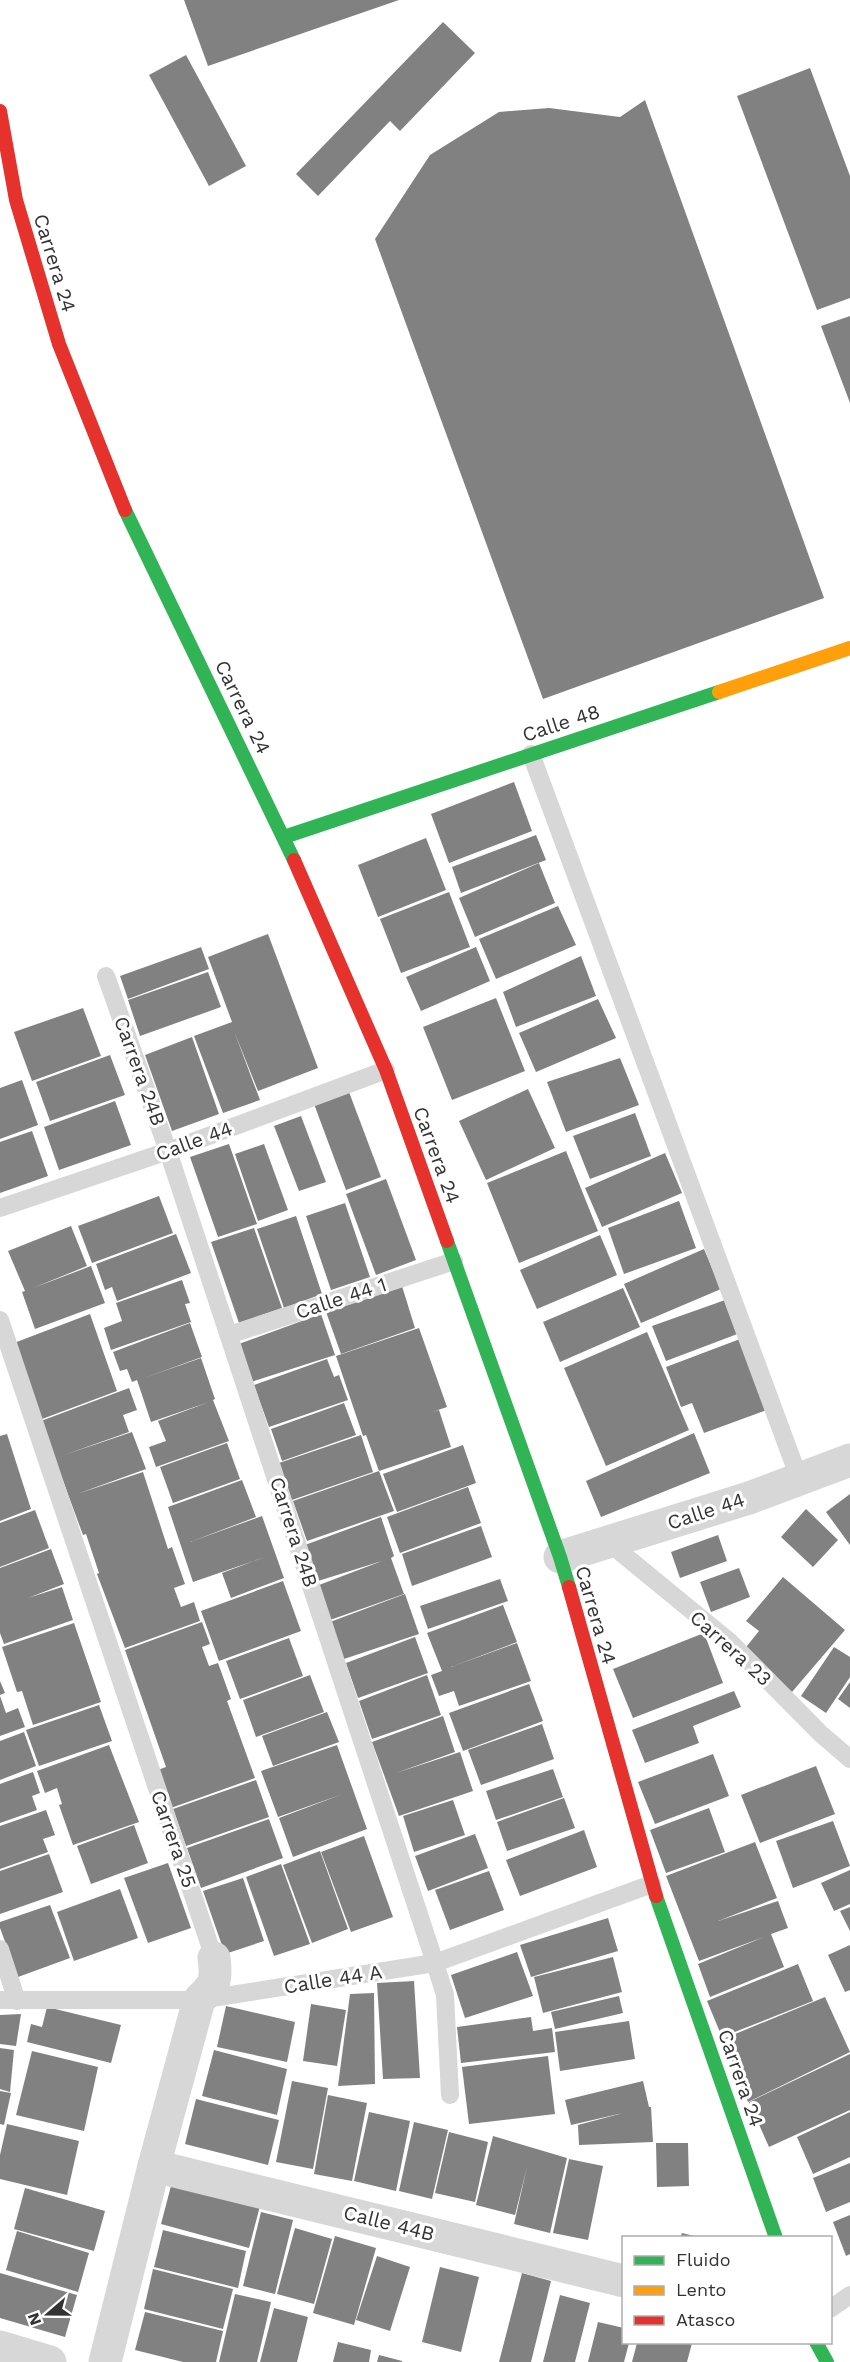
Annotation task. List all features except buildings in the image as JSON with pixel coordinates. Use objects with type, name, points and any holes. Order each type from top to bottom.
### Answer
[{"type":"street","name":"Carrera 24","points":[[0,111],[16,200],[59,344],[122,504],[284,837],[386,1070],[560,1557],[652,1884],[775,2236]]},
{"type":"street","name":"Calle 48","points":[[284,837],[850,648]]},
{"type":"street","name":"Calle 44","points":[[560,1557],[749,1498],[850,1460]]},
{"type":"street","name":"Carrera 25","points":[[105,2362],[154,2166],[199,2000],[211,1989],[216,1980],[214,1958]]},
{"type":"street","name":"Calle 44B","points":[[154,2166],[622,2281]]},
{"type":"street","points":[[817,2344],[827,2362]]},
{"type":"street","points":[[0,2347],[51,2362]]},
{"type":"lane","points":[[531,754],[799,1479]]},
{"type":"lane","name":"Carrera 24B","points":[[106,976],[168,1151],[445,1995],[450,2095]]},
{"type":"lane","name":"Calle 44","points":[[0,1208],[168,1151],[386,1070]]},
{"type":"lane","name":"Calle 44 1","points":[[229,1335],[454,1261]]},
{"type":"lane","name":"Carrera 25","points":[[0,1320],[214,1958]]},
{"type":"lane","name":"Carrera 23","points":[[608,1542],[730,1642],[821,1734],[850,1759]]},
{"type":"lane","name":"Calle 44 A","points":[[8,2000],[199,2000],[435,1963],[652,1884]]},
{"type":"lane","points":[[0,1949],[8,2000]]},
{"type":"lane","points":[[832,2308],[850,2295]]},
{"type":"traffic: fast","points":[[125,510],[294,860]]},
{"type":"traffic: fast","points":[[284,837],[719,692]]},
{"type":"traffic: fast","points":[[447,1241],[569,1587]]},
{"type":"traffic: fast","points":[[656,1896],[775,2236]]},
{"type":"traffic: fast","points":[[817,2344],[827,2362]]},
{"type":"traffic: slow","points":[[719,692],[850,648]]},
{"type":"traffic: jam","points":[[0,111],[16,200],[59,344],[125,510]]},
{"type":"traffic: jam","points":[[294,860],[386,1070],[447,1241]]},
{"type":"traffic: jam","points":[[569,1587],[656,1896]]}]
